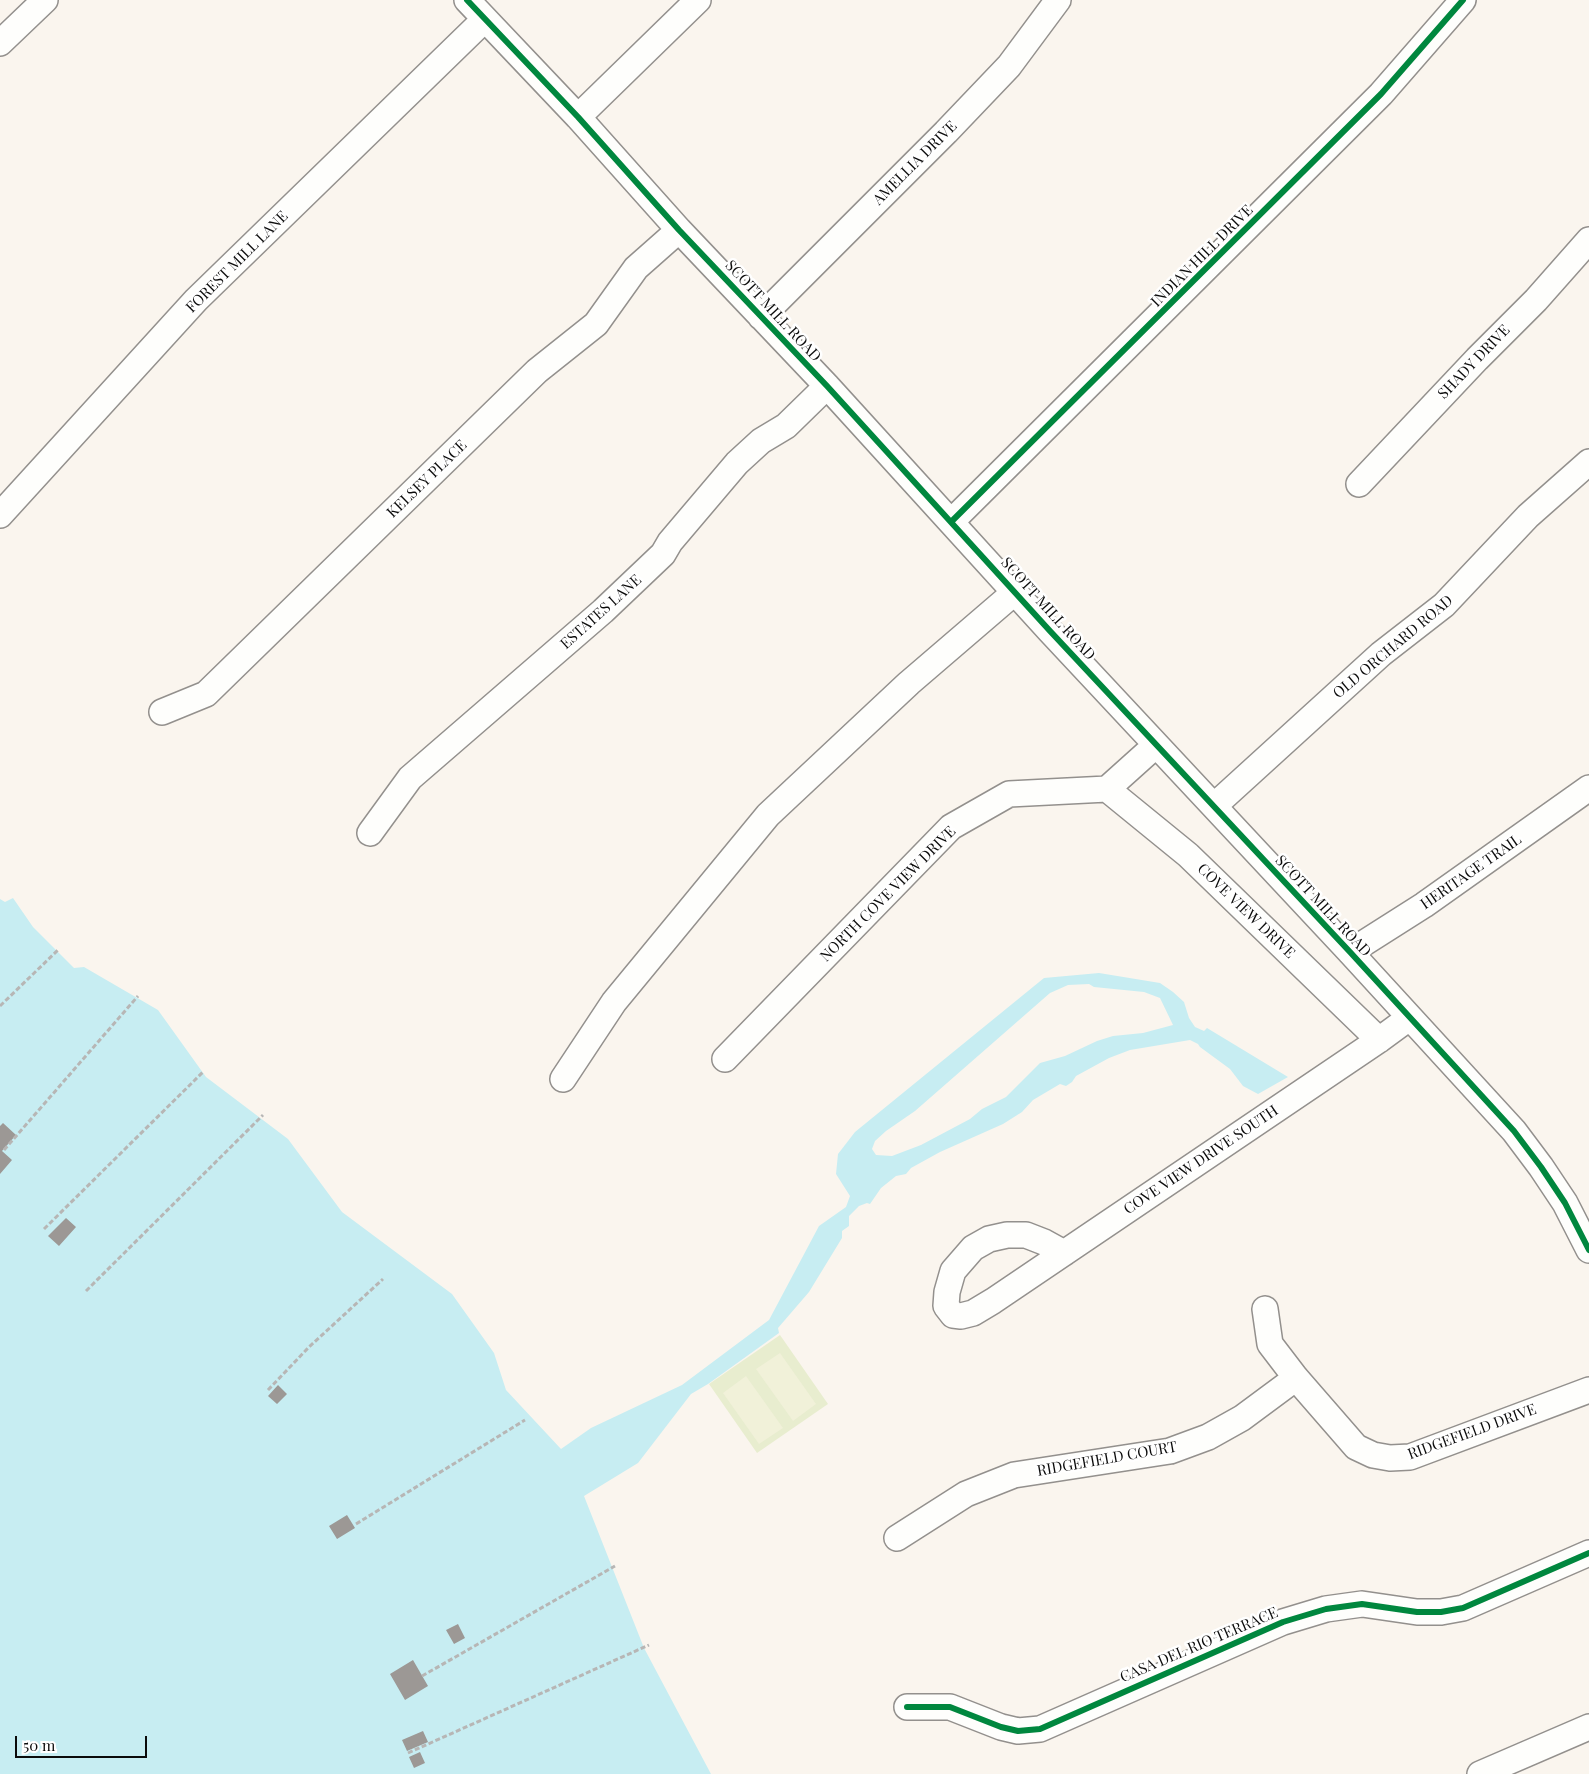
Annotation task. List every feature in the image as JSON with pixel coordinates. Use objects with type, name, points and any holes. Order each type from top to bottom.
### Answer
[{"type":"street","points":[[0,43],[45,0]]},
{"type":"street","name":"SCOTT MILL ROAD","points":[[467,0],[578,117],[679,230],[826,386],[1514,1131],[1565,1203],[1589,1250]]},
{"type":"street","points":[[578,117],[698,0]]},
{"type":"street","name":"AMELLIA DRIVE","points":[[761,317],[946,132],[1009,66],[1058,0]]},
{"type":"street","name":"INDIAN HILL DRIVE","points":[[951,522],[1381,94],[1463,0]]},
{"type":"street","name":"FOREST MILL LANE","points":[[0,515],[196,300],[485,19]]},
{"type":"street","name":"KELSEY PLACE","points":[[162,712],[206,694],[537,371],[596,324],[636,268],[679,230]]},
{"type":"street","name":"SHADY DRIVE","points":[[1359,484],[1477,359],[1536,300],[1589,240]]},
{"type":"street","name":"ESTATES LANE","points":[[370,833],[410,778],[603,611],[663,554],[670,542],[737,463],[761,441],[786,426],[826,386]]},
{"type":"street","name":"OLD ORCHARD ROAD","points":[[1214,806],[1381,654],[1444,605],[1528,516],[1589,462]]},
{"type":"street","points":[[563,1079],[614,1002],[768,815],[909,682],[1015,592]]},
{"type":"street","points":[[1108,789],[1156,745]]},
{"type":"street","name":"HERITAGE TRAIL","points":[[1350,952],[1424,905],[1589,788]]},
{"type":"street","name":"COVE VIEW DRIVE","points":[[1108,789],[1188,855],[1379,1040]]},
{"type":"street","name":"NORTH COVE VIEW DRIVE","points":[[725,1059],[951,827],[1009,794],[1108,789]]},
{"type":"street","name":"COVE VIEW DRIVE SOUTH","points":[[1064,1253],[1026,1235],[1007,1235],[989,1240],[974,1248],[953,1270],[947,1292],[946,1306],[953,1315],[973,1314],[993,1301],[1064,1253],[1379,1040],[1409,1018]]},
{"type":"street","points":[[1265,1309],[1270,1344],[1296,1378]]},
{"type":"street","name":"RIDGEFIELD DRIVE","points":[[1296,1378],[1356,1447],[1373,1456],[1390,1458],[1410,1457],[1589,1390]]},
{"type":"street","name":"RIDGEFIELD COURT","points":[[897,1538],[966,1494],[1014,1475],[1170,1451],[1208,1437],[1242,1418],[1296,1378]]},
{"type":"street","name":"CASA DEL RIO TERRACE","points":[[907,1707],[950,1707],[1001,1727],[1018,1731],[1040,1729],[1282,1622],[1326,1609],[1362,1604],[1425,1612],[1440,1612],[1463,1608],[1589,1553]]},
{"type":"street","points":[[1480,1774],[1589,1728]]},
{"type":"path","points":[[0,1006],[59,949]]},
{"type":"path","points":[[4,1150],[138,996]]},
{"type":"path","points":[[44,1229],[204,1071]]},
{"type":"path","points":[[86,1291],[263,1114]]},
{"type":"path","points":[[268,1390],[310,1346],[384,1279]]},
{"type":"path","points":[[356,1524],[525,1420]]},
{"type":"path","points":[[422,1676],[615,1566]]},
{"type":"path","points":[[408,1753],[649,1645]]},
{"type":"green space","points":[[780,1335],[828,1404],[757,1453],[709,1384]]},
{"type":"green space","points":[[780,1353],[816,1404],[793,1421],[756,1369]]},
{"type":"green space","points":[[746,1376],[783,1428],[759,1444],[723,1393]]},
{"type":"water","points":[[13,898],[33,927],[74,968],[84,967],[158,1010],[206,1077],[288,1139],[342,1212],[452,1294],[494,1353],[506,1390],[561,1449],[591,1428],[682,1385],[769,1320],[819,1226],[846,1207],[850,1196],[836,1174],[838,1154],[855,1132],[1044,978],[1099,973],[1160,983],[1184,1002],[1189,1018],[1195,1027],[1204,1031],[1207,1028],[1288,1077],[1258,1094],[1243,1086],[1230,1069],[1190,1040],[1130,1050],[1109,1058],[1076,1076],[1066,1086],[1060,1084],[1033,1100],[1022,1112],[1003,1124],[940,1152],[911,1168],[906,1174],[896,1176],[881,1188],[870,1204],[867,1203],[859,1206],[849,1216],[849,1226],[842,1231],[842,1238],[809,1292],[778,1328],[779,1333],[691,1394],[638,1463],[584,1496],[644,1648],[711,1774],[0,1774],[0,899],[5,902]],"holes":[[[1089,984],[1094,987],[1144,992],[1160,998],[1173,1025],[1143,1033],[1113,1036],[1097,1041],[1065,1056],[1040,1063],[1006,1097],[982,1109],[970,1119],[921,1145],[892,1156],[876,1155],[872,1149],[875,1141],[915,1111],[1050,993],[1068,985]]]},
{"type":"building","points":[[3,1123],[16,1135],[2,1151],[12,1160],[0,1174],[0,1126]]},
{"type":"building","points":[[66,1218],[76,1227],[59,1246],[48,1236]]},
{"type":"building","points":[[278,1385],[287,1394],[277,1404],[268,1396]]},
{"type":"building","points":[[347,1515],[355,1528],[337,1539],[329,1526]]},
{"type":"building","points":[[458,1624],[465,1638],[454,1644],[446,1630]]},
{"type":"building","points":[[413,1660],[428,1686],[405,1700],[390,1674]]},
{"type":"building","points":[[423,1731],[428,1742],[407,1751],[402,1740]]},
{"type":"building","points":[[420,1752],[425,1763],[414,1768],[409,1757]]},
{"type":"cycle path","points":[[467,0],[578,117],[679,230],[827,386],[1050,631],[1350,952],[1514,1131],[1565,1203],[1589,1250]]},
{"type":"cycle path","points":[[951,522],[1381,94],[1463,0]]},
{"type":"cycle path","points":[[907,1707],[950,1707],[1001,1727],[1018,1731],[1040,1729],[1283,1622],[1326,1609],[1362,1604],[1417,1612],[1441,1612],[1463,1608],[1589,1553]]}]
